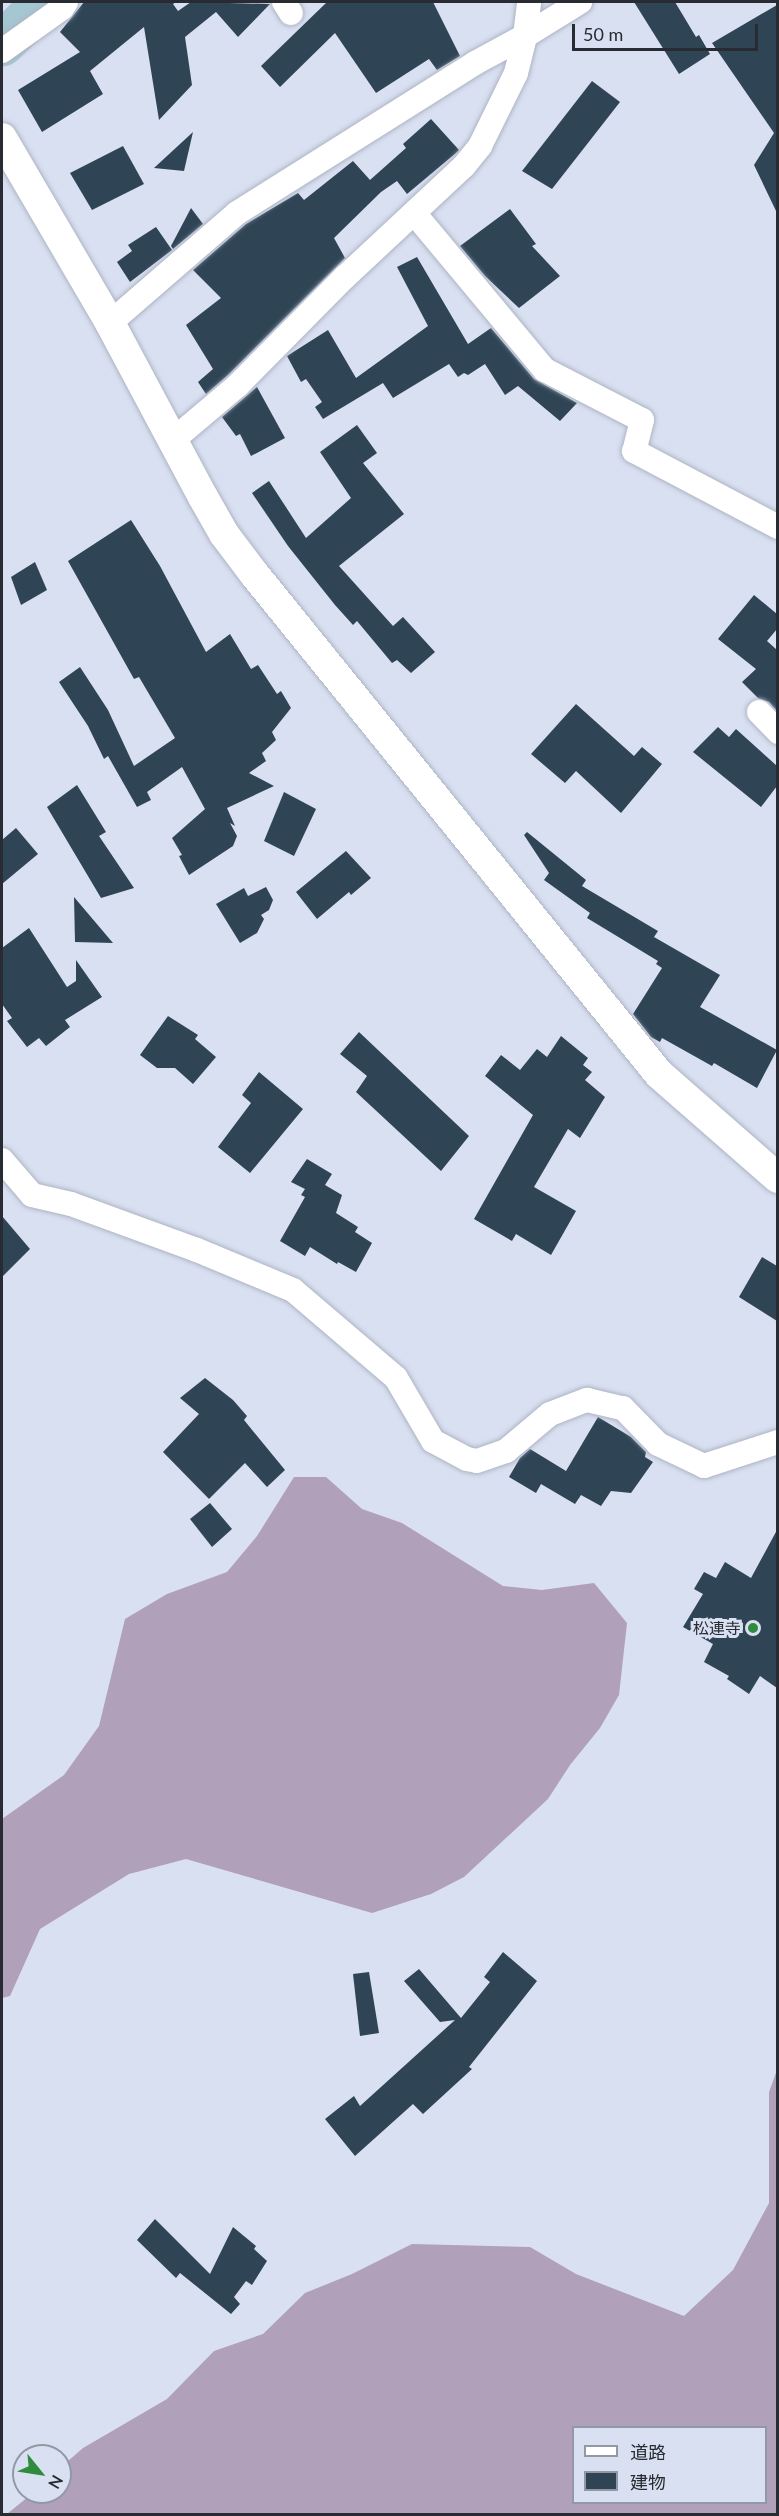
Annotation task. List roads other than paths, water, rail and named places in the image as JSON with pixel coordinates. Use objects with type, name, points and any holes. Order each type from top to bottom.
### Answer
[{"type":"street","points":[[2,51],[62,8],[66,2]]},
{"type":"street","points":[[173,440],[238,385],[345,277],[464,166],[480,146],[516,73],[525,36],[529,2]]},
{"type":"street","points":[[110,323],[237,213],[475,63],[580,2]]},
{"type":"street","points":[[2,138],[110,323],[224,534],[659,1074],[777,1178]]},
{"type":"street","points":[[414,213],[545,370],[642,420],[634,451],[777,527]]},
{"type":"street","points":[[759,712],[777,732]]},
{"type":"street","points":[[2,1160],[32,1195],[71,1204],[198,1250],[293,1290],[396,1378],[433,1442],[467,1459],[477,1461],[506,1451],[550,1414],[587,1400],[623,1408],[658,1444],[704,1466],[777,1442]]},
{"type":"waterway","points":[[2,43],[44,2]]},
{"type":"place","name":"松連寺","points":[[753,1628]]}]
